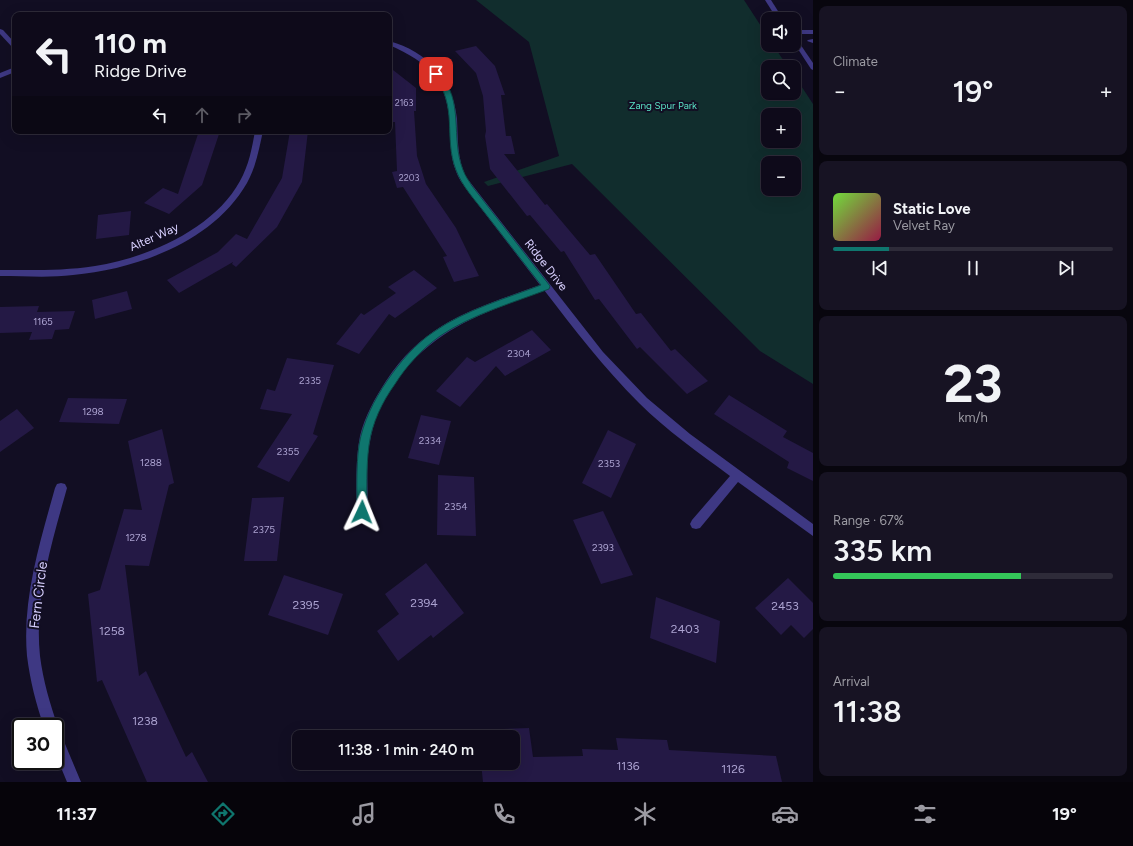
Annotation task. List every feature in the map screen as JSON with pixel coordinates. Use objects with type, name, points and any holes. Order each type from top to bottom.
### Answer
[{"type":"street","points":[[1,31],[12,44]]},
{"type":"street","name":"Ridge Drive","points":[[392,45],[420,59],[443,81],[451,101],[455,152],[459,170],[470,188],[600,355],[643,401],[686,437],[813,531]]},
{"type":"street","points":[[0,76],[12,70]]},
{"type":"street","name":"Alter Way","points":[[0,273],[52,273],[89,270],[139,258],[177,241],[212,218],[234,195],[249,169],[258,134]]},
{"type":"street","points":[[362,512],[364,445],[371,419],[378,402],[403,365],[417,350],[438,333],[464,318],[546,286]]},
{"type":"street","points":[[696,524],[737,475]]},
{"type":"street","name":"Fern Circle","points":[[48,718],[37,678],[33,633],[34,607],[42,557],[61,488]]},
{"type":"street","points":[[64,758],[74,782]]},
{"type":"lane","points":[[768,0],[776,12]]},
{"type":"lane","points":[[801,32],[813,32]]},
{"type":"lane","points":[[801,50],[813,68]]},
{"type":"green space","name":"Zang Spur Park","points":[[476,0],[744,0],[761,26],[761,52],[778,52],[783,60],[761,60],[761,100],[801,100],[801,86],[813,104],[813,384],[760,351],[572,164],[488,186],[484,182],[559,156],[529,42]]},
{"type":"building","points":[[476,46],[495,66],[505,95],[501,95],[506,136],[511,136],[515,154],[504,154],[545,205],[547,204],[590,255],[595,254],[636,314],[641,313],[671,351],[675,349],[708,381],[687,394],[640,347],[637,349],[599,299],[595,300],[564,251],[561,252],[530,215],[527,216],[490,169],[485,136],[486,131],[483,96],[476,73],[455,51]]},
{"type":"building","points":[[393,70],[416,88],[416,111],[414,111],[417,156],[426,184],[456,228],[479,276],[454,282],[443,257],[447,256],[403,187],[397,188],[392,172],[397,171],[395,122],[392,122]]},
{"type":"building","points":[[198,134],[219,134],[202,185],[169,214],[144,203],[163,188],[178,194]]},
{"type":"building","points":[[289,134],[308,134],[302,182],[277,227],[236,267],[232,264],[233,262],[179,293],[167,280],[218,252],[236,234],[247,239],[282,178]]},
{"type":"building","points":[[131,211],[129,235],[96,239],[98,215]]},
{"type":"building","points":[[414,270],[437,288],[395,318],[389,314],[359,354],[336,344],[361,313],[364,315],[396,293],[388,287]]},
{"type":"building","points":[[127,291],[132,309],[95,319],[92,300]]},
{"type":"building","points":[[39,306],[37,312],[75,311],[69,329],[55,330],[52,339],[29,340],[32,332],[0,333],[0,307]]},
{"type":"building","points":[[532,330],[551,350],[505,376],[496,366],[460,407],[436,391],[467,357],[475,362]]},
{"type":"building","points":[[287,358],[334,365],[313,434],[318,436],[289,482],[257,467],[292,414],[260,409],[267,389],[275,391]]},
{"type":"building","points":[[729,395],[787,431],[783,437],[813,453],[813,481],[787,468],[789,462],[714,414]]},
{"type":"building","points":[[68,398],[127,399],[119,424],[59,422]]},
{"type":"building","points":[[17,409],[34,428],[0,452],[0,421]]},
{"type":"building","points":[[421,415],[451,421],[439,465],[408,458]]},
{"type":"building","points":[[162,429],[174,483],[169,485],[149,566],[125,565],[139,676],[146,671],[186,757],[192,752],[208,782],[147,782],[102,680],[97,682],[88,594],[100,590],[124,509],[142,510],[128,441]]},
{"type":"building","points":[[608,430],[636,444],[611,498],[582,483]]},
{"type":"building","points":[[438,475],[474,477],[476,536],[437,535]]},
{"type":"building","points":[[284,497],[277,561],[244,561],[252,498]]},
{"type":"building","points":[[603,511],[633,575],[601,584],[573,520]]},
{"type":"building","points":[[426,563],[464,613],[433,638],[431,635],[398,661],[377,631],[399,614],[385,594]]},
{"type":"building","points":[[284,575],[343,594],[328,635],[268,615]]},
{"type":"building","points":[[788,578],[813,603],[813,629],[804,638],[791,625],[781,635],[755,608]]},
{"type":"building","points":[[656,597],[720,621],[716,663],[650,638]]},
{"type":"building","points":[[529,728],[533,757],[583,756],[582,749],[618,750],[616,738],[667,740],[669,750],[776,756],[782,782],[483,782],[482,770],[520,770],[520,730],[502,729]]},
{"type":"route","points":[[362,512],[364,445],[371,419],[382,395],[403,365],[417,350],[438,333],[464,318],[546,286],[470,188],[459,170],[455,152],[451,101],[448,90],[443,81],[436,74]]}]
